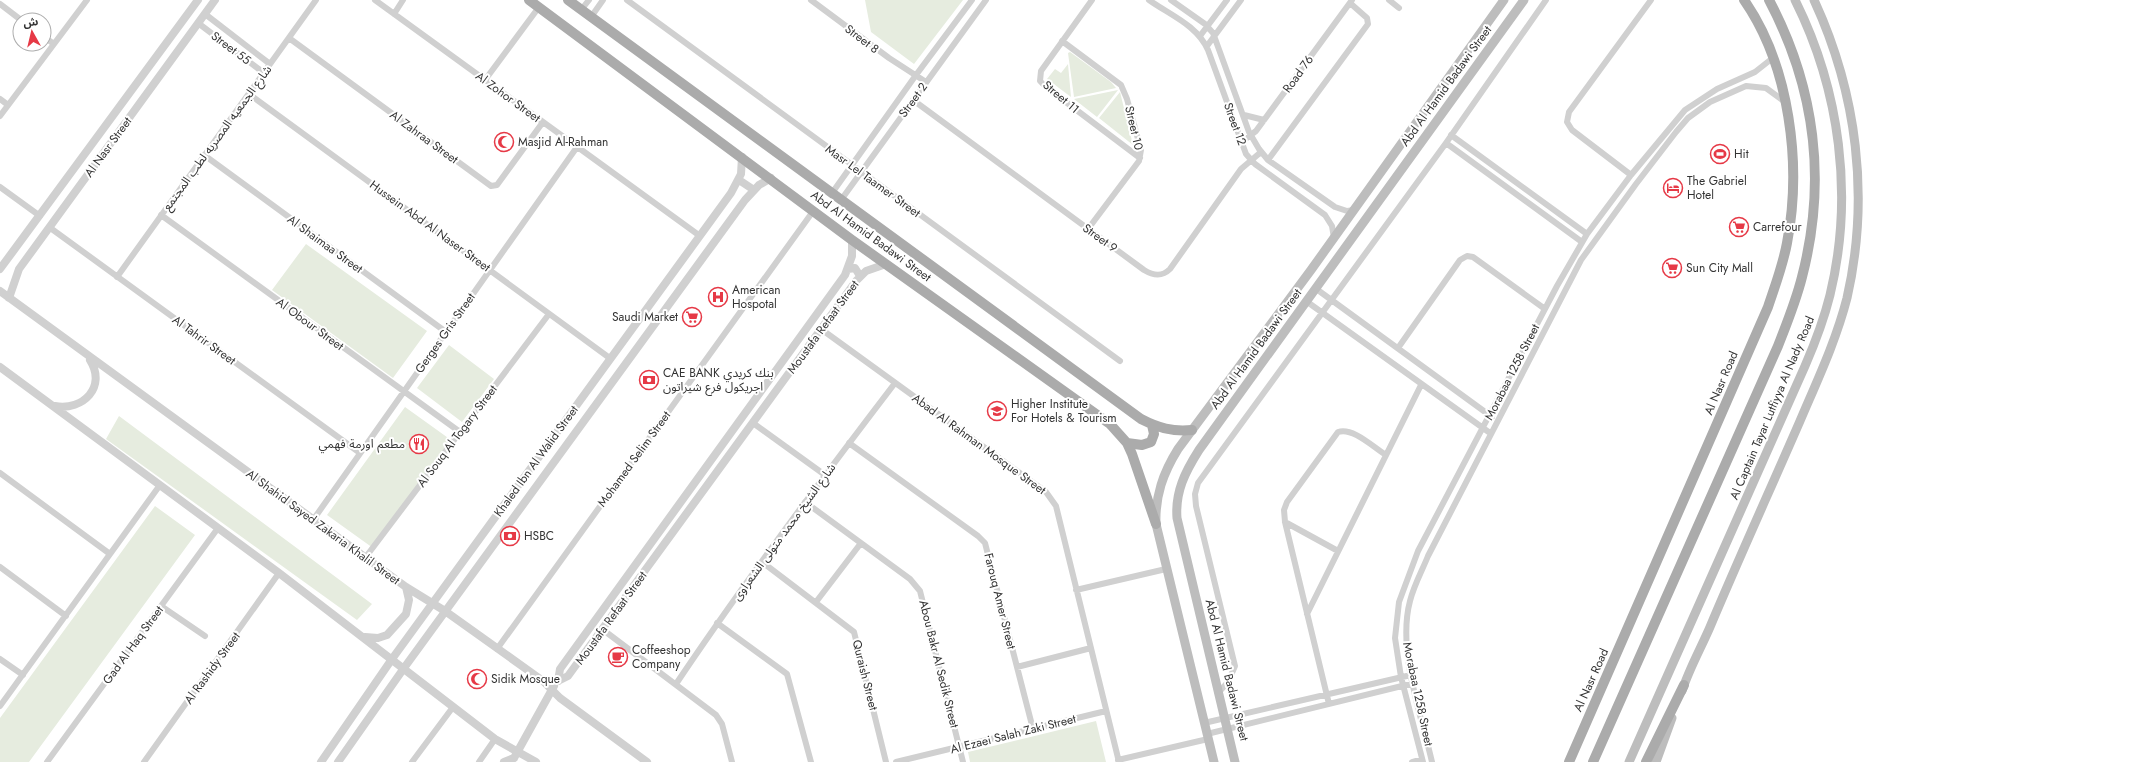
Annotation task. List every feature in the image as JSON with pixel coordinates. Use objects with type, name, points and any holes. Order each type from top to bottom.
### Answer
[{"type":"main road","name":"Abd Al Hamid Badawi Street","points":[[530,0],[814,210],[852,240],[1100,416],[1120,434],[1127,443],[1141,474],[1156,524],[1214,762]]},
{"type":"main road","name":"Abd Al Hamid Badawi Street","points":[[568,0],[1152,425],[1169,430],[1192,430]]},
{"type":"main road","name":"Abd Al Hamid Badawi Street","points":[[1156,524],[1156,502],[1162,481],[1172,459],[1334,238],[1504,0]]},
{"type":"main road","name":"Abd Al Hamid Badawi Street","points":[[1235,762],[1177,518],[1179,492],[1182,480],[1199,450],[1524,0]]},
{"type":"main road","name":"Al Nasr Road","points":[[1569,762],[1768,308],[1787,244],[1793,184],[1790,135],[1785,102],[1774,56],[1764,34],[1744,0]]},
{"type":"main road","points":[[1593,762],[1778,346],[1802,277],[1815,205],[1816,168],[1812,132],[1797,60],[1783,26],[1769,0]]},
{"type":"main road","name":"Al Captain Tayar Lutfiyya Al Nady Road","points":[[1629,762],[1805,366],[1824,318],[1830,294],[1841,215],[1842,185],[1839,151],[1829,89],[1814,45],[1795,0]]},
{"type":"main road","points":[[1646,762],[1684,685],[1747,541],[1765,504],[1827,356],[1846,298],[1852,269],[1858,212],[1855,136],[1843,77],[1826,26],[1814,0]]},
{"type":"main road","points":[[1127,443],[1142,445],[1151,442],[1154,434],[1152,425]]},
{"type":"main road","points":[[1656,762],[1684,685]]},
{"type":"street","points":[[0,116],[87,0]]},
{"type":"street","name":"Al Nasr Street","points":[[0,269],[198,0]]},
{"type":"street","name":"Al Nasr Street","points":[[9,298],[19,269],[48,227],[215,0]]},
{"type":"street","name":"شارع الجمعيه المصريه لطب المجتمع","points":[[117,277],[316,0]]},
{"type":"street","name":"Al Zohor Street","points":[[374,0],[700,236]]},
{"type":"street","points":[[394,14],[404,0]]},
{"type":"street","points":[[581,10],[589,0]]},
{"type":"street","points":[[591,17],[603,0]]},
{"type":"street","name":"Masr Lel Taamer Street","points":[[627,0],[1120,361]]},
{"type":"street","name":"Street 8","points":[[810,0],[889,58],[926,82]]},
{"type":"street","name":"Street 2","points":[[832,193],[916,75],[972,0]]},
{"type":"street","name":"Street 2","points":[[841,200],[986,0]]},
{"type":"street","name":"Street 11","points":[[1092,0],[1041,71],[1041,83],[1140,158]]},
{"type":"street","name":"Street 12","points":[[1149,0],[1188,26],[1200,36],[1207,46],[1240,143],[1250,159],[1325,215],[1332,226],[1334,238]]},
{"type":"street","name":"Street 12","points":[[1171,0],[1208,26],[1215,36],[1251,136],[1261,152],[1268,160],[1334,207],[1347,211],[1354,210]]},
{"type":"street","points":[[1200,36],[1227,0]]},
{"type":"street","points":[[1207,46],[1241,0]]},
{"type":"street","points":[[1389,0],[1399,8]]},
{"type":"street","points":[[1219,692],[1228,682],[1234,666],[1196,506],[1196,488],[1201,478],[1321,312],[1452,135],[1546,0]]},
{"type":"street","points":[[1631,175],[1572,130],[1567,118],[1569,112],[1651,0]]},
{"type":"street","points":[[1268,160],[1368,24],[1368,19],[1351,2]]},
{"type":"street","name":"Road 76","points":[[1240,143],[1251,136],[1264,120],[1351,2]]},
{"type":"street","points":[[0,4],[12,13]]},
{"type":"street","points":[[485,80],[539,7]]},
{"type":"street","name":"Street 55","points":[[205,14],[270,64]]},
{"type":"street","name":"Street 55","points":[[198,23],[264,73]]},
{"type":"street","name":"Al Zahraa Street","points":[[289,38],[491,186],[497,185],[543,122]]},
{"type":"street","name":"Street 10","points":[[1062,41],[1122,85],[1128,99],[1138,141],[1140,158],[1088,229]]},
{"type":"street","name":"Morabaa 1258 Street","points":[[1422,761],[1401,677],[1395,638],[1397,612],[1407,578],[1418,551],[1557,286],[1586,234],[1631,175],[1685,110],[1717,89],[1755,72],[1774,56]]},
{"type":"street","name":"Morabaa 1258 Street","points":[[1432,762],[1406,642],[1408,611],[1413,591],[1428,556],[1564,291],[1593,242],[1688,118],[1722,96],[1746,86],[1766,88],[1785,102]]},
{"type":"street","name":"Hussein Abd Al Naser Street","points":[[249,94],[611,359]]},
{"type":"street","points":[[0,99],[8,105]]},
{"type":"street","name":"Street 9","points":[[913,100],[1088,229],[1148,272],[1157,275],[1164,274],[1173,266],[1237,174],[1250,159],[1261,152]]},
{"type":"street","points":[[1244,115],[1264,120]]},
{"type":"street","points":[[1452,135],[1586,234]]},
{"type":"street","points":[[1446,143],[1582,242]]},
{"type":"street","name":"Gerges Gris Street","points":[[313,520],[577,147]]},
{"type":"street","name":"Al Shaimaa Street","points":[[204,155],[446,332]]},
{"type":"street","name":"Khaled Ibn Al Walid Street","points":[[321,762],[432,603],[611,359],[739,180],[742,157]]},
{"type":"street","name":"Khaled Ibn Al Walid Street","points":[[338,762],[445,611],[754,190],[771,178]]},
{"type":"street","points":[[739,180],[754,190]]},
{"type":"street","points":[[0,187],[40,216]]},
{"type":"street","name":"Mohamed Selim Street","points":[[497,649],[814,210]]},
{"type":"street","name":"Al Obour Street","points":[[161,216],[460,432]]},
{"type":"street","name":"Al Tahrir Street","points":[[48,227],[360,453]]},
{"type":"street","name":"Moustafa Refaat Street","points":[[558,681],[560,669],[848,269],[852,256],[852,240]]},
{"type":"street","points":[[1398,348],[1460,260],[1467,256],[1473,257],[1545,309]]},
{"type":"street","points":[[7,261],[10,269],[19,269]]},
{"type":"street","name":"Moustafa Refaat Street","points":[[558,681],[568,676],[860,276],[872,268],[886,264]]},
{"type":"street","points":[[848,269],[855,268],[860,276]]},
{"type":"street","points":[[1557,286],[1564,291]]},
{"type":"street","points":[[1315,288],[1497,420]]},
{"type":"street","name":"Al Shahid Sayed Zakaria Khalil Street","points":[[0,291],[89,358],[365,558],[406,587],[445,611],[543,682],[552,691],[647,762]]},
{"type":"street","points":[[1306,301],[1421,385],[1490,433]]},
{"type":"street","name":"Al Souq Al Togary Street","points":[[365,558],[550,314]]},
{"type":"street","name":"Abad Al Rahman Mosque Street","points":[[821,329],[1049,495],[1056,506],[1119,761]]},
{"type":"street","points":[[54,406],[75,405],[82,402],[92,392],[96,378],[93,364],[89,358]]},
{"type":"street","points":[[0,367],[364,637],[516,757],[536,762]]},
{"type":"street","name":"شارع الشيخ محمد متولى الشعراوى","points":[[676,684],[717,622],[824,475],[895,383]]},
{"type":"street","points":[[1307,614],[1421,385]]},
{"type":"street","points":[[753,423],[824,475]]},
{"type":"street","points":[[1329,704],[1285,522],[1284,510],[1287,502],[1338,432],[1345,431],[1352,434],[1386,455]]},
{"type":"street","name":"Farouq Amer Street","points":[[849,443],[982,539],[989,553],[1032,729]]},
{"type":"street","points":[[0,473],[110,554]]},
{"type":"street","points":[[0,706],[160,485]]},
{"type":"street","name":"Abou Bakr Al Sedik Street","points":[[805,502],[910,579],[920,591],[963,762]]},
{"type":"street","points":[[1285,522],[1338,551]]},
{"type":"street","name":"Gad Al Haq Street","points":[[47,762],[218,528]]},
{"type":"street","points":[[816,602],[861,543]]},
{"type":"street","points":[[1418,551],[1428,556]]},
{"type":"street","name":"Quraish Street","points":[[762,562],[851,629],[856,635],[886,762]]},
{"type":"street","points":[[0,567],[66,616]]},
{"type":"street","points":[[1076,590],[1166,569]]},
{"type":"street","name":"Al Rashidy Street","points":[[144,762],[279,573]]},
{"type":"street","points":[[364,637],[383,637],[394,628],[408,610],[409,600],[406,587]]},
{"type":"street","points":[[161,606],[205,636]]},
{"type":"street","points":[[717,622],[787,674],[811,762]]},
{"type":"street","points":[[602,629],[676,684],[718,718],[723,727],[732,762]]},
{"type":"street","points":[[1017,666],[1091,648]]},
{"type":"street","points":[[0,659],[23,675]]},
{"type":"street","points":[[1204,723],[1412,675]]},
{"type":"street","points":[[504,762],[516,757],[558,681]]},
{"type":"street","points":[[1119,761],[1227,729],[1414,683]]},
{"type":"street","points":[[412,762],[453,706]]},
{"type":"street","name":"Al Ezaei Salah Zaki Street","points":[[896,762],[1106,711]]},
{"type":"street","points":[[479,762],[495,739]]},
{"type":"street","points":[[1412,762],[1422,761]]},
{"type":"shaded area","points":[[865,0],[963,0],[914,64],[871,32]]},
{"type":"shaded area","points":[[1070,52],[1111,82],[1116,88],[1074,97],[1068,53]]},
{"type":"shaded area","points":[[1068,64],[1071,97],[1047,79],[1055,69],[1061,73]]},
{"type":"shaded area","points":[[1118,90],[1097,117],[1074,99]]},
{"type":"shaded area","points":[[1120,92],[1133,145],[1099,118]]},
{"type":"shaded area","points":[[306,244],[427,331],[393,378],[272,290]]},
{"type":"shaded area","points":[[449,345],[494,379],[462,422],[417,388]]},
{"type":"shaded area","points":[[405,407],[451,440],[373,548],[327,515]]},
{"type":"shaded area","points":[[119,416],[372,604],[357,620],[106,439]]},
{"type":"shaded area","points":[[155,506],[195,535],[29,762],[0,762],[0,718]]},
{"type":"shaded area","points":[[1096,721],[1106,762],[970,762],[968,752]]},
{"type":"place","name":"Masjid Al-Rahman","points":[[504,142]]},
{"type":"place","name":"Hit","points":[[1720,154]]},
{"type":"place","name":"The Gabriel Hotel","points":[[1673,188]]},
{"type":"place","name":"Carrefour","points":[[1739,227]]},
{"type":"place","name":"Sun City Mall","points":[[1672,268]]},
{"type":"place","name":"American Hospotal","points":[[718,297]]},
{"type":"place","name":"Saudi Market","points":[[692,317]]},
{"type":"place","name":"CAE BANK بنك كريدي اجريكول فرع شيراتون","points":[[649,380]]},
{"type":"place","name":"Higher Institute For Hotels & Tourism","points":[[997,411]]},
{"type":"place","name":"مطعم اورمة فهمي","points":[[419,444]]},
{"type":"place","name":"HSBC","points":[[510,536]]},
{"type":"place","name":"Coffeeshop Company","points":[[618,657]]},
{"type":"place","name":"Sidik Mosque","points":[[477,679]]}]
